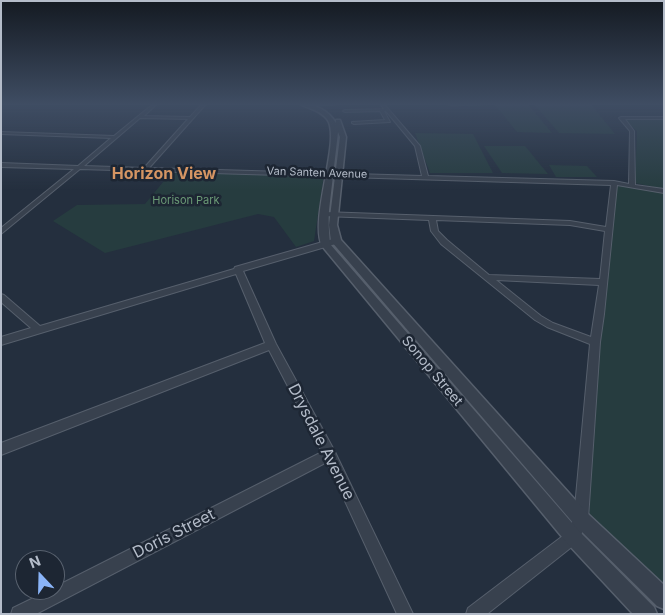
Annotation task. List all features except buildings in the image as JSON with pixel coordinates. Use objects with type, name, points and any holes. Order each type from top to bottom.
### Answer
[{"type":"street","points":[[1,133],[115,137]]},
{"type":"street","points":[[1,232],[120,133]]},
{"type":"street","points":[[146,168],[178,133]]},
{"type":"street","points":[[1,341],[330,242],[322,224],[330,214],[335,174],[334,133]]},
{"type":"street","points":[[406,133],[417,146],[424,176]]},
{"type":"street","points":[[632,133],[632,185],[664,191]]},
{"type":"street","points":[[68,140],[75,136]]},
{"type":"street","points":[[1,138],[102,141]]},
{"type":"street","name":"Van Santen Avenue","points":[[1,165],[424,176],[632,185]]},
{"type":"street","points":[[1,171],[10,165]]},
{"type":"street","points":[[474,614],[573,537],[581,519],[595,342],[614,183]]},
{"type":"street","points":[[330,214],[570,223],[608,230]]},
{"type":"street","points":[[432,218],[437,234],[485,277],[538,318],[595,342]]},
{"type":"street","name":"Sonop Street","points":[[330,242],[581,519],[664,599]]},
{"type":"street","name":"Sonop Street","points":[[330,242],[573,537],[647,614]]},
{"type":"street","name":"Drysdale Avenue","points":[[238,269],[271,345],[330,454],[405,614]]},
{"type":"street","points":[[485,277],[603,282]]},
{"type":"street","points":[[1,297],[38,330]]},
{"type":"street","points":[[1,449],[271,345]]},
{"type":"street","name":"Doris Street","points":[[18,614],[330,454]]},
{"type":"green space","points":[[415,133],[473,134],[493,173],[430,173]]},
{"type":"green space","points":[[559,133],[614,133],[615,134]]},
{"type":"green space","points":[[637,133],[664,133],[664,189],[635,183]]},
{"type":"green space","points":[[484,146],[525,146],[548,174],[502,173]]},
{"type":"green space","points":[[549,165],[587,166],[597,177],[556,177]]},
{"type":"green space","name":"Horison Park","points":[[173,170],[324,175],[314,241],[296,247],[274,217],[258,214],[105,253],[53,221],[77,205],[145,204]]},
{"type":"green space","points":[[615,182],[664,193],[664,586],[589,516],[598,286],[612,228]]},
{"type":"district","name":"Horizon View","points":[[164,174]]}]
